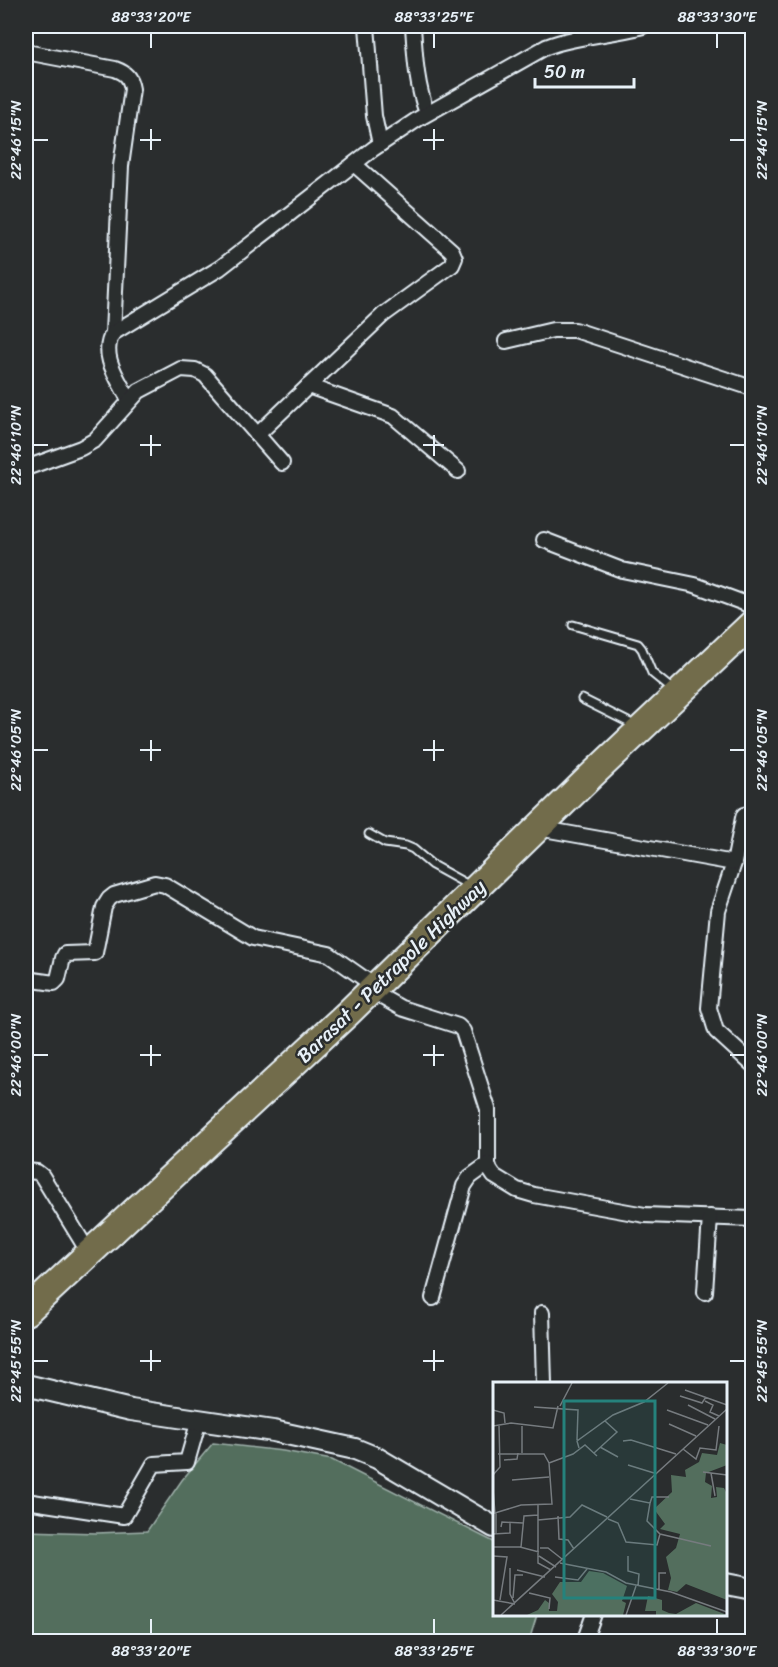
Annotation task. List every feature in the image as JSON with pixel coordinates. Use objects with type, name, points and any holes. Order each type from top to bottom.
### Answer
[{"type":"highway","name":"Barasat - Petrapole Highway","points":[[26,1312],[373,989],[679,694],[749,633]]},
{"type":"street","points":[[367,26],[374,116],[380,144]]},
{"type":"street","points":[[413,26],[416,77],[419,93],[427,113]]},
{"type":"street","points":[[113,333],[220,268],[380,144],[427,113],[560,41],[604,30],[643,26]]},
{"type":"street","points":[[26,52],[115,69],[124,72],[131,79],[132,89],[122,166],[113,333],[107,348],[109,358],[129,400]]},
{"type":"street","points":[[257,435],[383,315],[452,265],[455,258],[452,251],[354,164]]},
{"type":"street","points":[[506,340],[553,330],[575,330],[753,388]]},
{"type":"street","points":[[26,468],[81,448],[95,440],[139,391],[181,369],[195,370],[205,375],[282,463]]},
{"type":"street","points":[[308,386],[393,416],[458,471]]},
{"type":"street","points":[[544,540],[622,570],[686,582],[753,606]]},
{"type":"street","points":[[753,813],[744,815],[742,818],[734,863],[718,911],[709,1008],[716,1031],[753,1064]]},
{"type":"street","points":[[538,828],[734,863]]},
{"type":"street","points":[[26,979],[54,983],[58,979],[65,954],[95,953],[106,902],[114,895],[155,883],[165,885],[253,938],[329,954],[401,1008],[458,1026],[463,1031],[488,1109],[488,1164],[494,1176],[517,1190],[645,1215],[753,1220]]},
{"type":"street","points":[[433,1298],[464,1186],[470,1177],[488,1164]]},
{"type":"street","points":[[26,1171],[37,1172],[42,1176],[89,1253]]},
{"type":"street","points":[[705,1292],[710,1217]]},
{"type":"street","points":[[542,1313],[544,1382]]},
{"type":"street","points":[[26,1384],[131,1410],[273,1431],[355,1449],[377,1458],[493,1526]]},
{"type":"street","points":[[26,1501],[124,1516],[154,1464],[187,1462],[199,1420]]},
{"type":"street","points":[[727,1584],[753,1589]]},
{"type":"street","points":[[584,1641],[593,1616]]},
{"type":"lane","points":[[573,625],[638,644],[652,673],[679,694]]},
{"type":"lane","points":[[582,699],[642,729]]},
{"type":"lane","points":[[369,834],[385,843],[413,849],[432,866],[477,889]]},
{"type":"green space","points":[[213,1443],[283,1451],[332,1460],[493,1541],[493,1616],[537,1616],[529,1641],[26,1641],[26,1531],[97,1533],[147,1531],[182,1480]]}]
